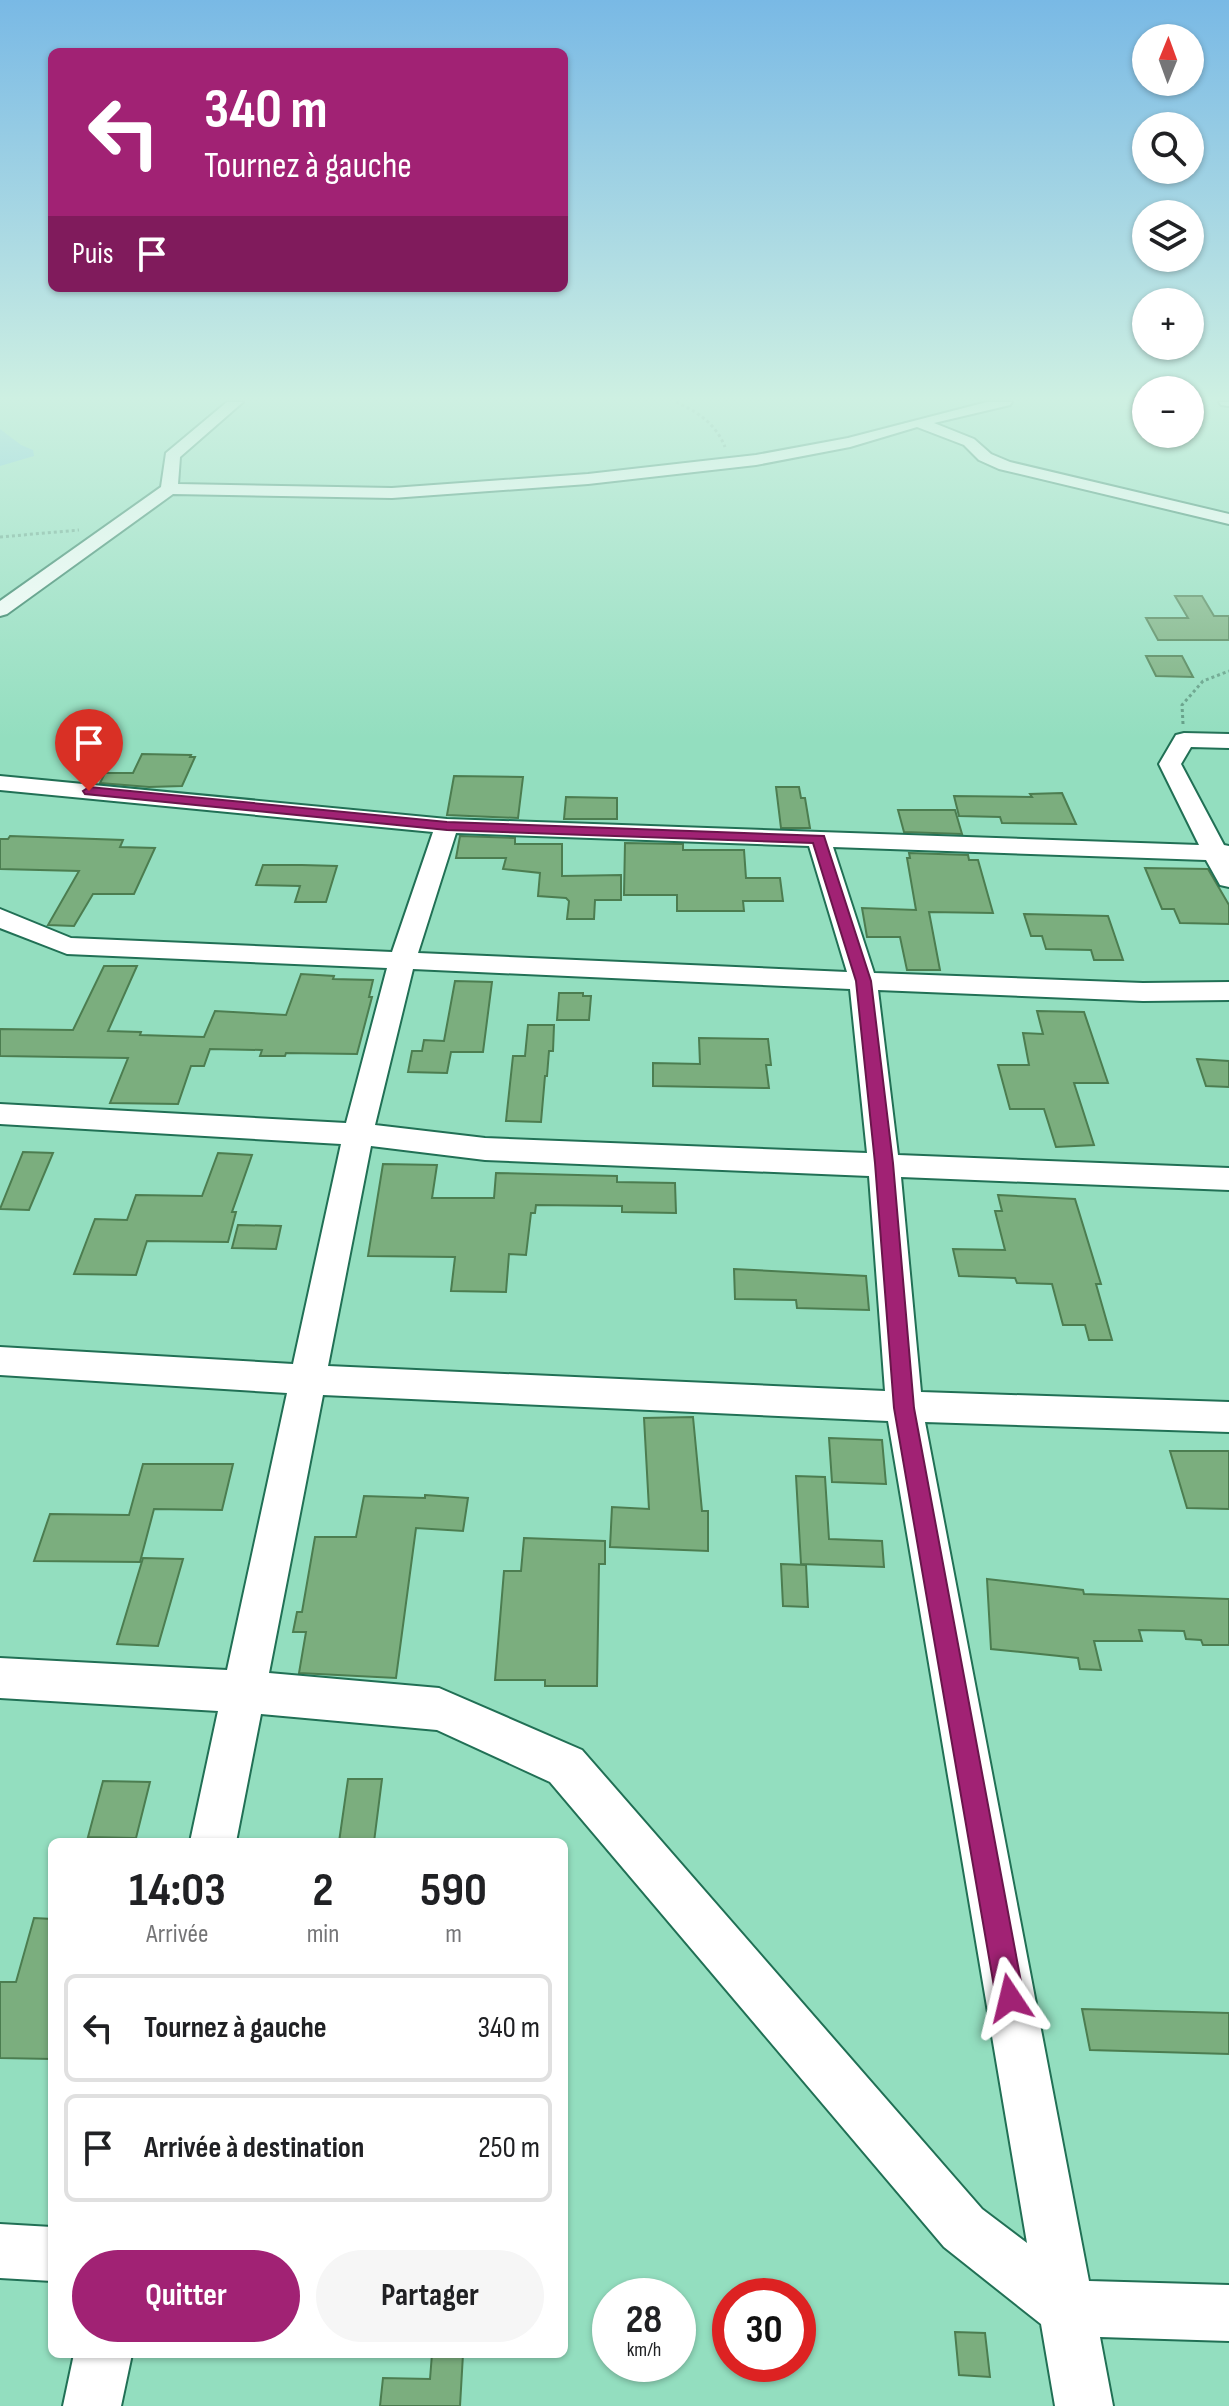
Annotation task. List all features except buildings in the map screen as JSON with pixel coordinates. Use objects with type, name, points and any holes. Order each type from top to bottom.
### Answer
[{"type":"street","points":[[0,610],[133,514]]},
{"type":"street","points":[[1209,514],[1229,519]]},
{"type":"street","points":[[1229,741],[1184,740],[1170,764],[1223,853],[1229,880]]},
{"type":"street","points":[[0,783],[447,826],[1223,853]]},
{"type":"street","points":[[214,1838],[358,1134],[402,961],[447,826]]},
{"type":"street","points":[[819,839],[863,981],[884,1163],[904,1408],[1084,2406]]},
{"type":"street","points":[[0,917],[17,927],[67,946],[1143,992],[1229,991]]},
{"type":"street","points":[[0,1114],[358,1134],[485,1149],[1229,1179]]},
{"type":"street","points":[[0,1361],[307,1382],[904,1408],[1229,1417]]},
{"type":"street","points":[[0,1678],[245,1692],[439,1709],[566,1766],[963,2228],[1066,2308],[1229,2313]]},
{"type":"street","points":[[0,2251],[48,2254]]},
{"type":"street","points":[[92,2406],[102,2358]]},
{"type":"path","points":[[0,537],[114,528]]},
{"type":"path","points":[[1184,740],[1182,705],[1203,681],[1229,671]]},
{"type":"route","points":[[89,791],[447,826],[819,839],[863,981],[884,1163],[904,1408],[1010,1998]]}]
